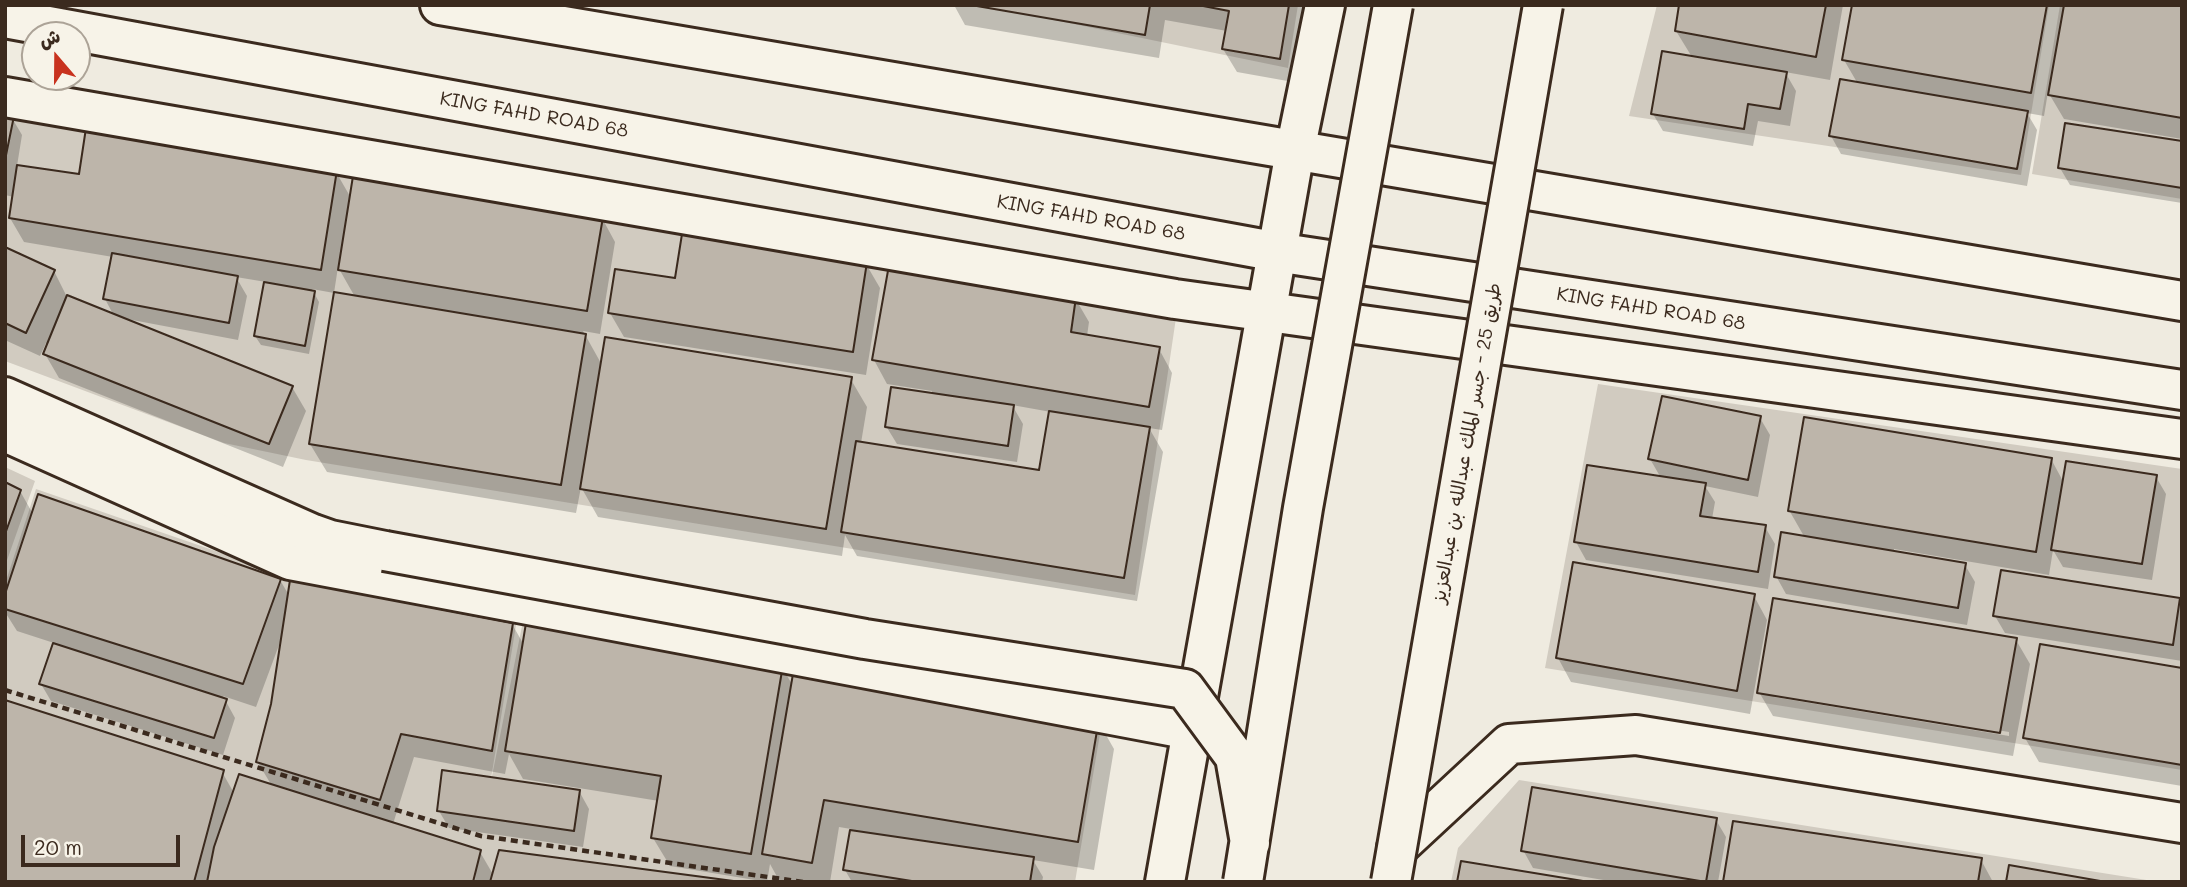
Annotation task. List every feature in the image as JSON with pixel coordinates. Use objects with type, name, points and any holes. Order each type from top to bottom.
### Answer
[{"type":"main road","points":[[440,5],[2182,301]]},
{"type":"main road","points":[[1165,882],[1295,151],[1325,5]]},
{"type":"main road","points":[[1243,882],[1303,508],[1393,5]]},
{"type":"main road","name":"طريق 25 - جسر الملك عبدالله بن عبدالعزيز","points":[[1394,865],[1543,5]]},
{"type":"main road","name":"KING FAHD ROAD 68","points":[[5,18],[1277,252],[2182,390]]},
{"type":"main road","points":[[5,97],[1175,299],[2182,439]]},
{"type":"main road","points":[[5,397],[330,540],[865,639],[1185,689],[1235,757],[1250,844]]},
{"type":"main road","points":[[5,432],[290,560],[1191,730]]},
{"type":"main road","points":[[1394,865],[1509,744],[1636,735],[2182,823]]},
{"type":"path","points":[[5,690],[481,836],[803,882]]},
{"type":"shaded area","points":[[981,5],[1298,5],[1288,68]]},
{"type":"shaded area","points":[[1657,5],[2049,5],[2021,175],[1629,116]]},
{"type":"shaded area","points":[[2060,5],[2182,5],[2182,199],[2032,174]]},
{"type":"shaded area","points":[[5,108],[1177,311],[1135,595],[306,460],[224,443],[5,361]]},
{"type":"shaded area","points":[[1598,384],[2182,469],[2182,770],[1545,668]]},
{"type":"shaded area","points":[[5,467],[35,481],[5,566]]},
{"type":"shaded area","points":[[36,489],[285,575],[517,619],[489,791],[523,621],[1103,716],[1075,882],[475,882],[477,862],[473,882],[5,882],[5,584]]},
{"type":"shaded area","points":[[1519,780],[2159,882],[1451,882],[1458,848]]},
{"type":"building","points":[[971,5],[1150,5],[1145,35]]},
{"type":"building","points":[[1198,5],[1289,5],[1280,59],[1222,49],[1229,11]]},
{"type":"building","points":[[1679,5],[1826,5],[1816,57],[1675,31]]},
{"type":"building","points":[[1852,5],[2047,5],[2031,93],[1842,60]]},
{"type":"building","points":[[2064,5],[2182,5],[2182,118],[2048,95]]},
{"type":"building","points":[[1662,51],[1787,72],[1780,109],[1748,104],[1744,129],[1651,114]]},
{"type":"building","points":[[1840,79],[2028,111],[2017,169],[1829,136]]},
{"type":"building","points":[[5,114],[14,116],[5,160]]},
{"type":"building","points":[[2065,123],[2182,141],[2182,188],[2058,168]]},
{"type":"building","points":[[86,128],[337,170],[321,270],[9,218],[17,165],[79,174]]},
{"type":"building","points":[[353,176],[603,217],[587,311],[338,270]]},
{"type":"building","points":[[682,234],[867,262],[853,352],[608,313],[615,269],[675,278]]},
{"type":"building","points":[[5,247],[55,270],[26,333],[5,323]]},
{"type":"building","points":[[112,253],[238,276],[229,323],[103,299]]},
{"type":"building","points":[[889,265],[1076,297],[1071,332],[1160,347],[1149,407],[872,360]]},
{"type":"building","points":[[264,282],[315,291],[305,346],[254,336]]},
{"type":"building","points":[[334,292],[586,334],[561,485],[309,444]]},
{"type":"building","points":[[67,295],[293,386],[269,444],[43,354]]},
{"type":"building","points":[[605,337],[852,377],[826,529],[580,489]]},
{"type":"building","points":[[891,387],[1014,405],[1008,446],[885,427]]},
{"type":"building","points":[[1662,396],[1761,416],[1748,480],[1648,459]]},
{"type":"building","points":[[1049,411],[1150,427],[1124,578],[841,532],[856,441],[1039,470]]},
{"type":"building","points":[[1804,417],[2052,458],[2036,552],[1788,511]]},
{"type":"building","points":[[2066,461],[2157,475],[2142,564],[2051,550]]},
{"type":"building","points":[[1587,465],[1706,483],[1700,516],[1766,525],[1758,572],[1574,542]]},
{"type":"building","points":[[5,482],[21,490],[5,534]]},
{"type":"building","points":[[38,494],[281,579],[243,684],[5,609],[5,594]]},
{"type":"building","points":[[1781,532],[1966,563],[1958,608],[1774,577]]},
{"type":"building","points":[[1573,562],[1755,594],[1737,691],[1556,658]]},
{"type":"building","points":[[2001,570],[2180,598],[2173,645],[1993,616]]},
{"type":"building","points":[[290,580],[513,623],[492,751],[401,734],[380,800],[256,762],[271,704]]},
{"type":"building","points":[[1773,598],[2017,638],[2000,733],[1757,693]]},
{"type":"building","points":[[526,623],[783,665],[751,854],[651,838],[661,776],[505,751]]},
{"type":"building","points":[[53,643],[227,699],[214,738],[39,684]]},
{"type":"building","points":[[2040,644],[2182,668],[2182,765],[2023,738]]},
{"type":"building","points":[[794,668],[1099,719],[1078,842],[824,800],[812,863],[762,854]]},
{"type":"building","points":[[5,700],[224,770],[194,882],[5,882]]},
{"type":"building","points":[[442,770],[580,790],[574,831],[437,811]]},
{"type":"building","points":[[239,774],[481,850],[473,882],[207,882],[214,847]]},
{"type":"building","points":[[1532,787],[1717,818],[1706,882],[1521,851]]},
{"type":"building","points":[[1733,821],[1982,858],[1978,882],[1723,882]]},
{"type":"building","points":[[850,830],[1034,857],[1030,882],[918,882],[843,870]]},
{"type":"building","points":[[499,850],[741,882],[490,882]]},
{"type":"building","points":[[1461,861],[1589,882],[1457,882]]},
{"type":"building","points":[[2009,865],[2106,882],[2006,882]]}]
